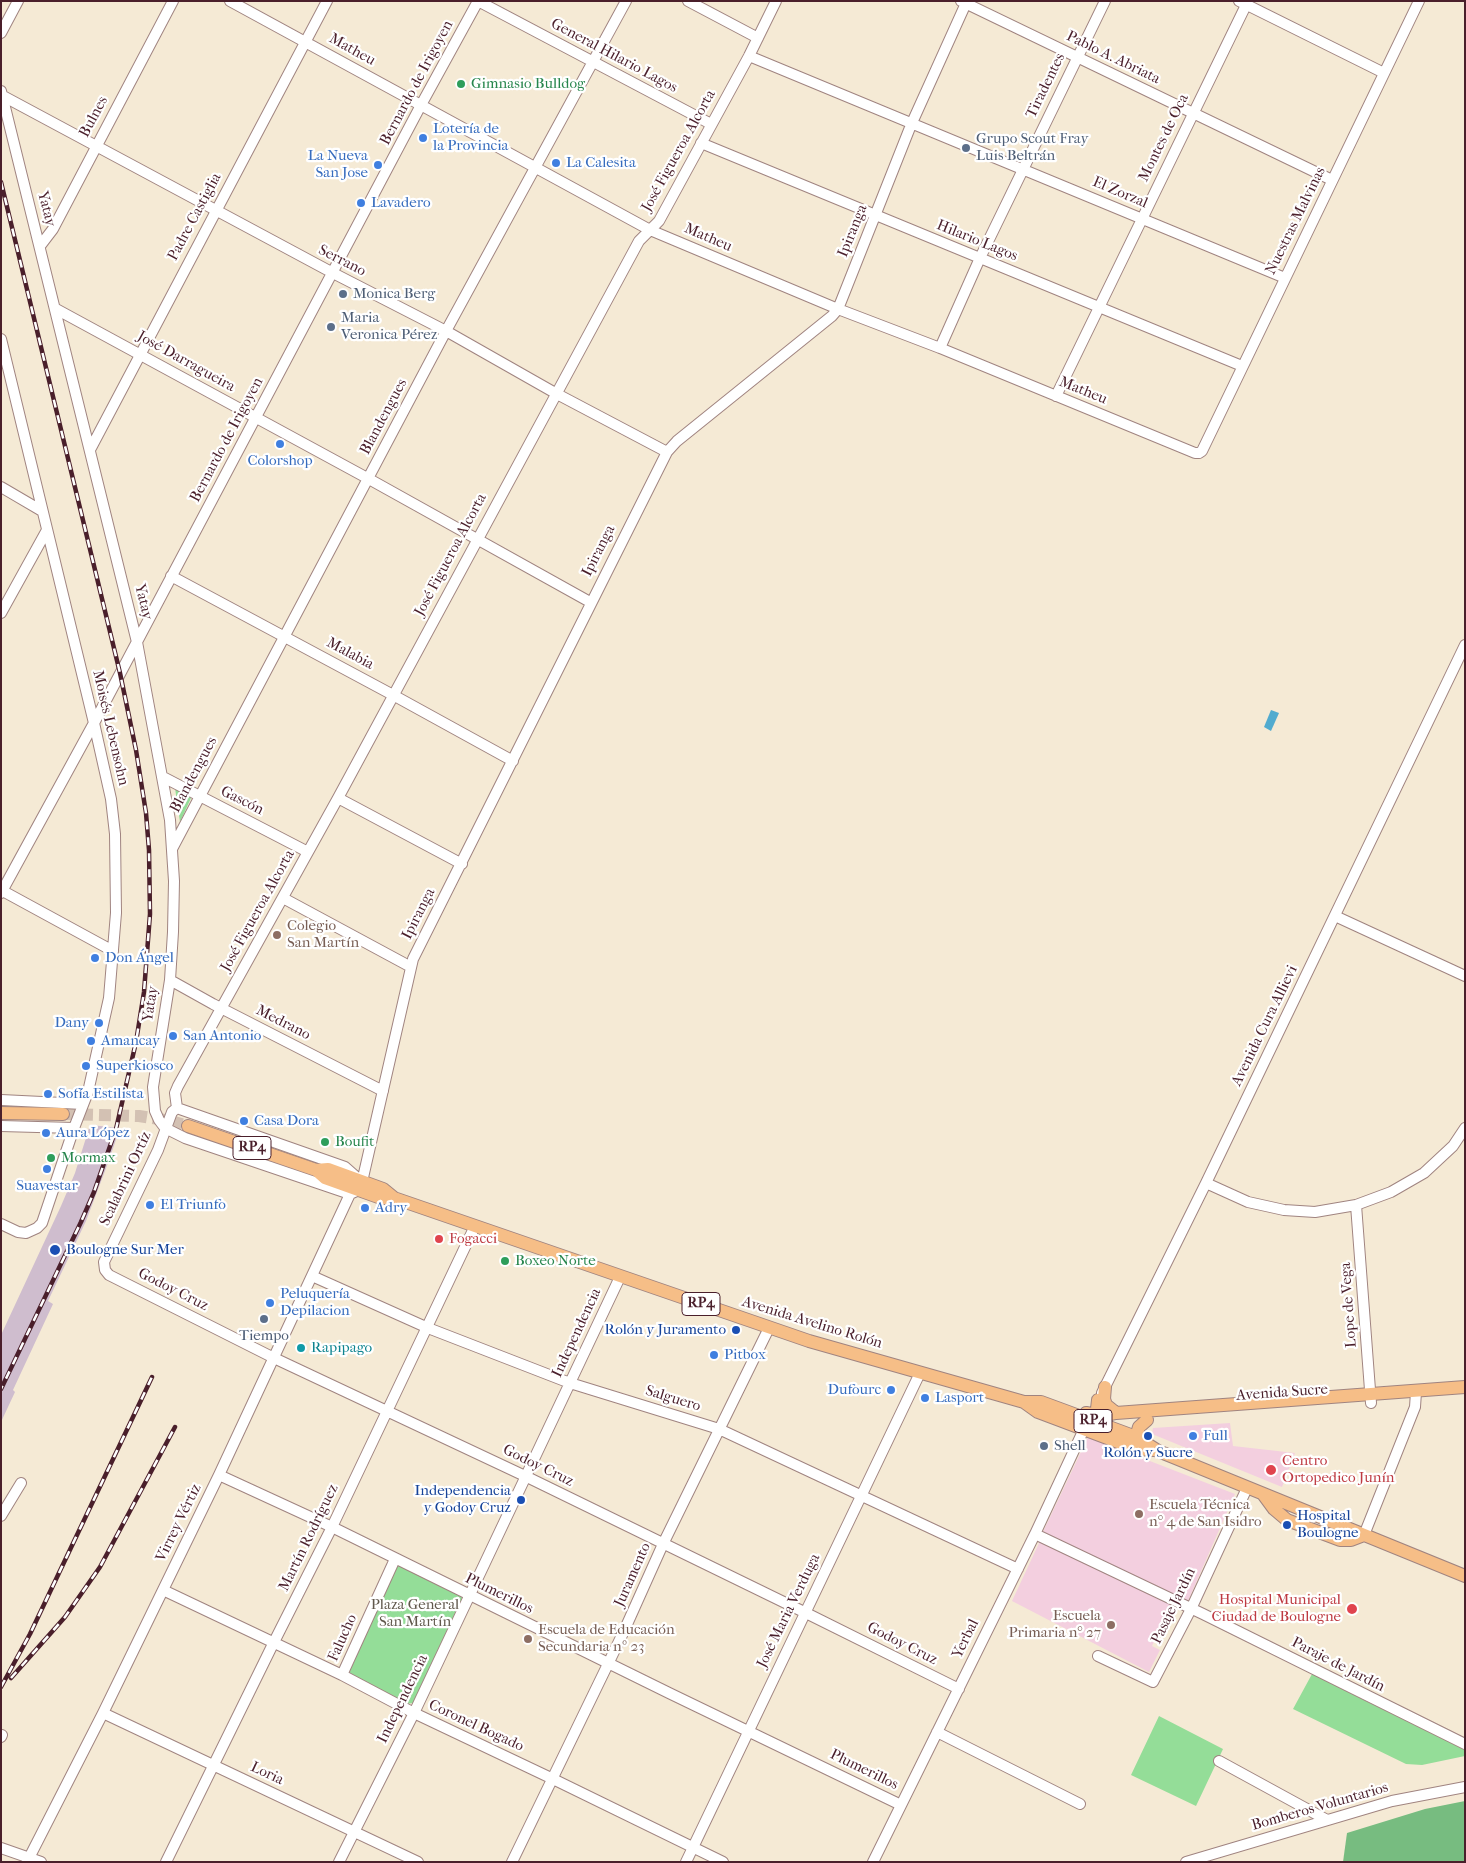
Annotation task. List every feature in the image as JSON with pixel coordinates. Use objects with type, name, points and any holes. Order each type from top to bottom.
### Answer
[{"type":"main road","points":[[1,1113],[63,1114]]},
{"type":"main road","name":"Avenida Avelino Rolón","points":[[188,1126],[316,1170],[325,1178],[381,1198],[394,1198],[769,1328],[825,1346],[1024,1402],[1041,1402],[1136,1437],[1158,1451],[1465,1576]]},
{"type":"main road","points":[[1105,1387],[1104,1399],[1106,1405],[1116,1413]]},
{"type":"main road","name":"Avenida Sucre","points":[[1416,1396],[1465,1387]]},
{"type":"main road","name":"Avenida Sucre","points":[[1102,1416],[1116,1413],[1416,1396],[1465,1395]]},
{"type":"main road","name":"Avenida Sucre","points":[[1069,1412],[1102,1416],[1122,1421],[1147,1420],[1371,1399]]},
{"type":"main road","points":[[1098,1400],[1097,1409],[1102,1416]]},
{"type":"main road","name":"Avenida Avelino Rolón","points":[[1024,1402],[1038,1412],[1136,1449],[1158,1451]]},
{"type":"main road","points":[[1136,1437],[1139,1427],[1147,1420]]},
{"type":"street","points":[[1,33],[18,1]]},
{"type":"street","name":"Bulnes","points":[[40,246],[53,229],[173,1]]},
{"type":"street","name":"Matheu","points":[[230,1],[650,230],[838,309],[940,348],[1199,453]]},
{"type":"street","name":"Padre Castiglia","points":[[91,448],[327,1]]},
{"type":"street","name":"General Hilario Lagos","points":[[478,1],[711,124]]},
{"type":"street","name":"Bernardo de Irigoyen","points":[[2,891],[94,723],[478,1]]},
{"type":"street","name":"Blandengues","points":[[172,848],[446,331],[626,1]]},
{"type":"street","points":[[688,1],[758,38]]},
{"type":"street","name":"José Figueroa Alcorta","points":[[165,1128],[172,1112],[177,1108],[175,1093],[338,798],[639,241],[659,221],[749,56],[776,1]]},
{"type":"street","name":"Tiradentes","points":[[940,348],[980,258],[1105,1]]},
{"type":"street","name":"Nuestras Malvinas","points":[[1199,453],[1202,451],[1419,1]]},
{"type":"street","name":"Pablo A. Abriata","points":[[965,2],[1332,180]]},
{"type":"street","name":"Ipiranga","points":[[357,1189],[383,1092],[413,959],[666,452],[677,441],[832,316],[838,309],[912,125],[965,2]]},
{"type":"street","points":[[1244,2],[1384,73]]},
{"type":"street","name":"Montes de Oca","points":[[1056,396],[1193,113],[1244,2]]},
{"type":"street","name":"El Zorzal","points":[[749,56],[1285,278]]},
{"type":"street","name":"Serrano","points":[[2,93],[95,147],[333,274],[446,331],[556,394],[666,452]]},
{"type":"street","name":"Yatay","points":[[2,93],[91,448],[137,642],[163,776],[172,848],[173,932],[170,980],[153,1095],[155,1110],[165,1128]]},
{"type":"street","name":"Hilario Lagos","points":[[701,143],[1242,366]]},
{"type":"street","name":"José Darragueira","points":[[56,309],[369,479],[590,602]]},
{"type":"street","name":"Moisés Lebensohn","points":[[1,339],[111,799],[115,834],[116,913],[109,998],[88,1092],[42,1223],[26,1234],[1,1224]]},
{"type":"street","points":[[1,487],[42,510]]},
{"type":"street","points":[[1,613],[47,530]]},
{"type":"street","name":"Malabia","points":[[171,576],[393,694],[513,761]]},
{"type":"street","name":"Avenida Cura Allievi","points":[[1084,1413],[1098,1400],[1105,1387],[1206,1183],[1465,645]]},
{"type":"street","name":"Gascón","points":[[163,776],[308,852]]},
{"type":"street","points":[[338,798],[462,864]]},
{"type":"street","points":[[2,891],[113,951]]},
{"type":"street","points":[[283,898],[411,967]]},
{"type":"street","points":[[1335,916],[1465,976]]},
{"type":"street","name":"Medrano","points":[[170,980],[383,1092]]},
{"type":"street","points":[[4,1099],[83,1104]]},
{"type":"street","name":"Avenida Avelino Rolón","points":[[177,1108],[345,1168],[357,1189]]},
{"type":"street","points":[[1,1126],[74,1128]]},
{"type":"street","name":"Avenida Avelino Rolón","points":[[165,1128],[185,1138],[357,1189]]},
{"type":"street","name":"Scalabrini Ortíz","points":[[105,1270],[104,1262],[158,1150],[165,1128]]},
{"type":"street","points":[[1206,1183],[1248,1202],[1284,1210],[1315,1212],[1356,1205],[1391,1192],[1424,1173],[1453,1146],[1465,1128]]},
{"type":"street","name":"Virrey Vértiz","points":[[28,1859],[103,1713],[219,1475],[312,1276],[357,1189]]},
{"type":"street","name":"Lope de Vega","points":[[1356,1205],[1371,1399]]},
{"type":"street","name":"Martín Rodríguez","points":[[166,1862],[332,1527],[475,1226]]},
{"type":"street","name":"Godoy Cruz","points":[[105,1270],[109,1275],[274,1358],[525,1476],[959,1689]]},
{"type":"street","name":"Salguero","points":[[312,1276],[428,1328],[570,1383],[719,1429],[1018,1569]]},
{"type":"street","name":"Independencia","points":[[339,1862],[414,1713],[620,1277]]},
{"type":"street","name":"Juramento","points":[[512,1862],[663,1544],[769,1328]]},
{"type":"street","name":"José Maria Verduga","points":[[686,1862],[920,1373]]},
{"type":"street","points":[[1364,1535],[1416,1396]]},
{"type":"street","name":"Yerbal","points":[[873,1862],[1018,1569],[1084,1429]]},
{"type":"street","name":"Plumerillos","points":[[219,1475],[332,1527],[469,1596],[901,1804]]},
{"type":"street","points":[[1,1516],[21,1482]]},
{"type":"street","name":"Pasaje Jardín","points":[[1098,1656],[1153,1682],[1191,1608],[1248,1488]]},
{"type":"street","name":"Paraje de Jardín","points":[[1035,1534],[1191,1608],[1465,1744]]},
{"type":"street","name":"Falucho","points":[[342,1675],[395,1558]]},
{"type":"street","name":"Coronel Bogado","points":[[163,1590],[273,1644],[342,1675],[414,1713],[723,1862]]},
{"type":"street","name":"Loria","points":[[103,1713],[418,1862]]},
{"type":"street","points":[[937,1732],[1080,1804]]},
{"type":"street","points":[[1219,1761],[1327,1820]]},
{"type":"street","name":"Bomberos Voluntarios","points":[[1186,1862],[1392,1801],[1465,1787]]},
{"type":"street","points":[[1,1848],[41,1862]]},
{"type":"shaded area","points":[[90,1125],[120,1128],[86,1221],[48,1301],[53,1304],[13,1390],[15,1392],[1,1422],[1,1335],[75,1173]]},
{"type":"shaded area","points":[[1230,1423],[1233,1446],[1295,1453],[1282,1487],[1152,1434],[1153,1428]]},
{"type":"shaded area","name":"Escuela Técnica n° 4 de San Isidro","points":[[1088,1437],[1235,1494],[1188,1601],[1042,1534]]},
{"type":"shaded area","name":"Escuela Primaria n° 27","points":[[1040,1541],[1172,1605],[1152,1646],[1160,1650],[1149,1672],[1012,1601]]},
{"type":"green space","points":[[175,788],[191,798],[180,822]]},
{"type":"green space","name":"Plaza General San Martín","points":[[398,1563],[463,1596],[413,1703],[406,1704],[349,1673]]},
{"type":"green space","points":[[1312,1674],[1465,1750],[1465,1756],[1422,1765],[1406,1764],[1293,1709]]},
{"type":"green space","points":[[1159,1716],[1223,1749],[1196,1806],[1131,1775]]},
{"type":"green space","points":[[1465,1801],[1465,1862],[1343,1862],[1347,1833],[1425,1809]]},
{"type":"water","points":[[1271,710],[1279,713],[1271,731],[1264,727]]},
{"type":"tunnel","points":[[63,1114],[139,1116],[188,1126]]},
{"type":"railway","points":[[1,182],[120,673],[136,750],[146,813],[149,850],[150,914],[144,992],[136,1042],[116,1129],[94,1192],[81,1222],[1,1389]]},
{"type":"railway","points":[[1,1687],[30,1634],[152,1377]]},
{"type":"railway","points":[[11,1678],[65,1617],[100,1567],[175,1427]]},
{"type":"place","name":"Gimnasio Bulldog","points":[[461,84]]},
{"type":"place","name":"Lotería de la Provincia","points":[[423,138]]},
{"type":"place","name":"Grupo Scout Fray Luis Beltrán","points":[[966,148]]},
{"type":"place","name":"La Calesita","points":[[556,163]]},
{"type":"place","name":"La Nueva San Jose","points":[[378,165]]},
{"type":"place","name":"Lavadero","points":[[361,203]]},
{"type":"place","name":"Monica Berg","points":[[343,294]]},
{"type":"place","name":"Maria Veronica Pérez","points":[[331,327]]},
{"type":"place","name":"Colorshop","points":[[280,444]]},
{"type":"place","name":"Colegio San Martín","points":[[277,935]]},
{"type":"place","name":"Don Ángel","points":[[95,958]]},
{"type":"place","name":"Dany","points":[[99,1023]]},
{"type":"place","name":"San Antonio","points":[[173,1036]]},
{"type":"place","name":"Amancay","points":[[91,1041]]},
{"type":"place","name":"Superkiosco","points":[[86,1066]]},
{"type":"place","name":"Sofía Estilista","points":[[48,1094]]},
{"type":"place","name":"Casa Dora","points":[[244,1121]]},
{"type":"place","name":"Aura López","points":[[46,1133]]},
{"type":"place","name":"Boufit","points":[[325,1142]]},
{"type":"place","name":"Mormax","points":[[51,1158]]},
{"type":"place","name":"Suavestar","points":[[47,1169]]},
{"type":"place","name":"El Triunfo","points":[[150,1205]]},
{"type":"place","name":"Adry","points":[[365,1208]]},
{"type":"place","name":"Fogacci","points":[[439,1239]]},
{"type":"place","name":"Boulogne Sur Mer","points":[[55,1250]]},
{"type":"place","name":"Boxeo Norte","points":[[505,1261]]},
{"type":"place","name":"Peluquería Depilacion","points":[[270,1303]]},
{"type":"place","name":"Tiempo","points":[[264,1319]]},
{"type":"place","name":"Rolón y Juramento","points":[[736,1330]]},
{"type":"place","name":"Rapipago","points":[[301,1348]]},
{"type":"place","name":"Pitbox","points":[[714,1355]]},
{"type":"place","name":"Dufourc","points":[[891,1390]]},
{"type":"place","name":"Lasport","points":[[925,1398]]},
{"type":"place","name":"Rolón y Sucre","points":[[1148,1436]]},
{"type":"place","name":"Full","points":[[1193,1436]]},
{"type":"place","name":"Shell","points":[[1044,1446]]},
{"type":"place","name":"Centro Ortopedico Junín","points":[[1271,1470]]},
{"type":"place","name":"Independencia y Godoy Cruz","points":[[521,1500]]},
{"type":"place","name":"Escuela Técnica n° 4 de San Isidro","points":[[1139,1514]]},
{"type":"place","name":"Hospital Boulogne","points":[[1287,1525]]},
{"type":"place","name":"Hospital Municipal Ciudad de Boulogne","points":[[1352,1609]]},
{"type":"place","name":"Escuela Primaria n° 27","points":[[1111,1625]]},
{"type":"place","name":"Escuela de Educación Secundaria nº 23","points":[[528,1639]]}]
